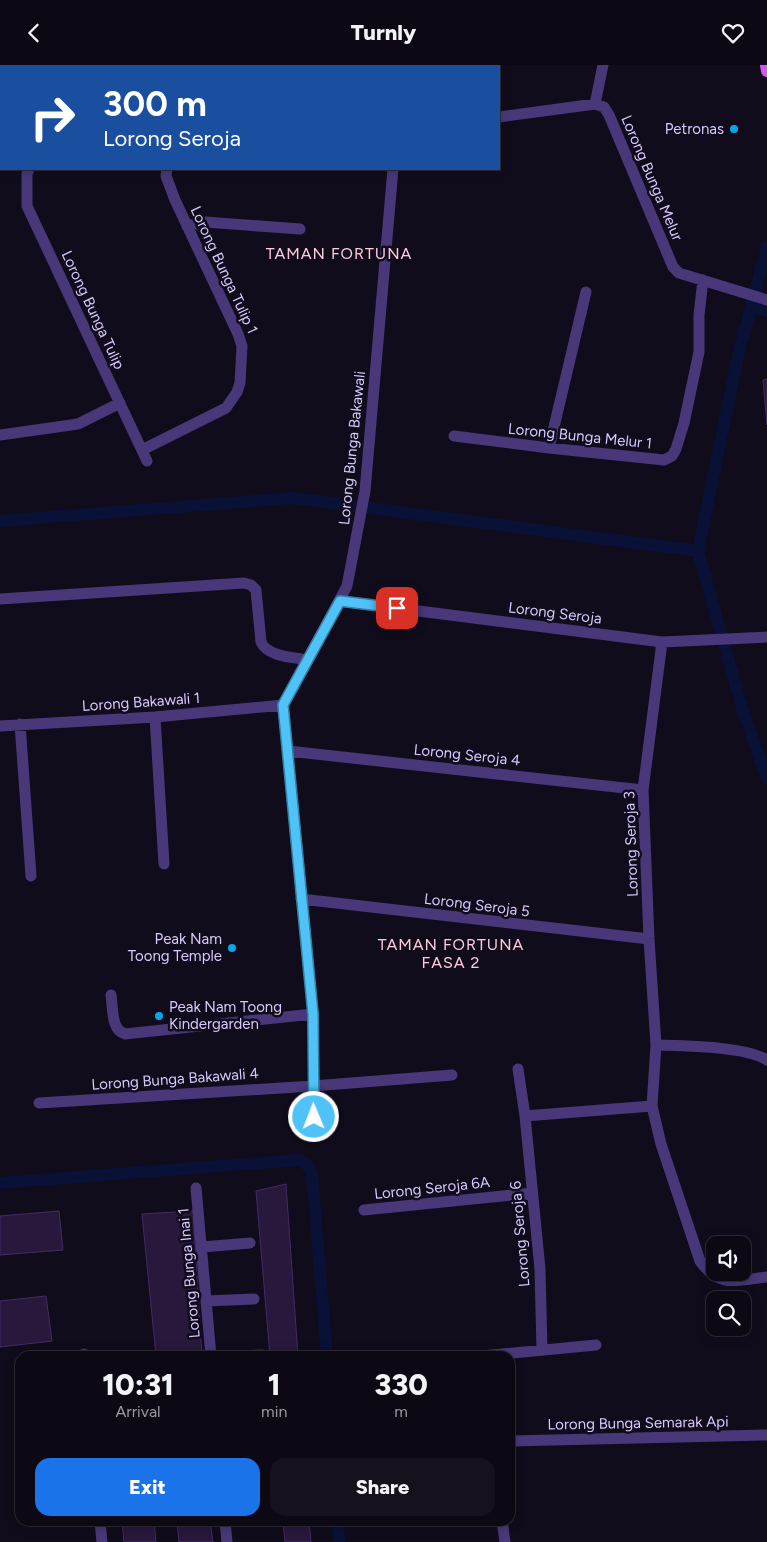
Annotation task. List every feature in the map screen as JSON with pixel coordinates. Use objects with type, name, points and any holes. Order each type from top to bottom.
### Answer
[{"type":"main road","points":[[766,65],[767,71]]},
{"type":"street","points":[[500,117],[595,104],[603,65]]},
{"type":"street","name":"Lorong Bunga Melur","points":[[595,104],[604,107],[609,115],[673,267],[679,273],[767,299]]},
{"type":"street","name":"Lorong Bunga Tulip","points":[[28,170],[27,206],[147,461]]},
{"type":"street","name":"Lorong Bunga Tulip 1","points":[[142,450],[226,408],[237,392],[240,383],[242,346],[238,334],[175,200],[166,175],[167,170]]},
{"type":"street","name":"Lorong Bunga Bakawali","points":[[283,705],[347,586],[365,491],[393,170]]},
{"type":"street","points":[[187,226],[205,222],[300,229]]},
{"type":"street","name":"Lorong Bunga Melur 1","points":[[454,436],[549,449],[664,460],[672,456],[684,423],[699,352],[699,315],[703,280]]},
{"type":"street","points":[[549,449],[586,292]]},
{"type":"street","points":[[0,435],[78,424],[120,403]]},
{"type":"street","points":[[0,599],[244,583],[256,590],[261,642],[264,648],[270,652],[308,660]]},
{"type":"street","name":"Lorong Seroja","points":[[340,601],[662,642],[767,637]]},
{"type":"street","name":"Lorong Seroja 3","points":[[662,642],[643,790],[649,939],[656,1045],[652,1106],[661,1144],[700,1261],[707,1271],[716,1278],[727,1281],[767,1277]]},
{"type":"street","points":[[283,705],[313,1014],[314,1133]]},
{"type":"street","name":"Lorong Bakawali 1","points":[[0,726],[155,717],[283,705]]},
{"type":"street","points":[[155,717],[164,864]]},
{"type":"street","points":[[20,724],[31,876]]},
{"type":"street","name":"Lorong Seroja 4","points":[[288,751],[643,790]]},
{"type":"street","name":"Lorong Seroja 5","points":[[301,899],[649,939]]},
{"type":"street","points":[[111,995],[115,1028],[119,1032],[125,1033],[313,1014]]},
{"type":"street","points":[[656,1045],[696,1046],[750,1052],[760,1055],[767,1060]]},
{"type":"street","name":"Lorong Seroja 6","points":[[518,1069],[540,1269],[542,1350]]},
{"type":"street","name":"Lorong Bunga Bakawali 4","points":[[39,1103],[313,1086],[452,1075]]},
{"type":"street","points":[[524,1116],[652,1106]]},
{"type":"street","name":"Lorong Bunga Inai 1","points":[[196,1188],[211,1351]]},
{"type":"street","name":"Lorong Seroja 6A","points":[[364,1210],[532,1193]]},
{"type":"street","points":[[202,1247],[250,1243]]},
{"type":"street","points":[[206,1301],[254,1299]]},
{"type":"street","points":[[515,1353],[596,1345]]},
{"type":"street","name":"Lorong Bunga Semarak Api","points":[[515,1441],[767,1435]]},
{"type":"street","points":[[100,1526],[102,1542]]},
{"type":"street","points":[[225,1526],[227,1542]]},
{"type":"street","points":[[503,1526],[505,1542]]},
{"type":"building","points":[[767,379],[767,425],[763,380]]},
{"type":"building","points":[[286,1184],[298,1351],[270,1351],[256,1191]]},
{"type":"building","points":[[59,1211],[63,1250],[0,1255],[0,1216]]},
{"type":"building","points":[[193,1211],[202,1351],[156,1351],[142,1214]]},
{"type":"building","points":[[46,1296],[52,1341],[0,1347],[0,1301]]},
{"type":"building","points":[[122,1526],[154,1526],[156,1542],[124,1542]]},
{"type":"building","points":[[177,1526],[211,1526],[213,1542],[179,1542]]},
{"type":"building","points":[[283,1526],[309,1526],[311,1542],[285,1542]]},
{"type":"waterway","points":[[767,247],[738,356],[698,551],[743,711],[767,779]]},
{"type":"waterway","points":[[751,307],[767,311]]},
{"type":"waterway","points":[[0,521],[293,498],[698,551]]},
{"type":"waterway","points":[[0,1183],[299,1160],[308,1166],[312,1174],[327,1351]]},
{"type":"waterway","points":[[338,1526],[339,1542]]},
{"type":"place","name":"Petronas","points":[[734,129]]},
{"type":"place","name":"Peak Nam Toong Temple","points":[[232,948]]},
{"type":"place","name":"Peak Nam Toong Kindergarden","points":[[159,1016]]},
{"type":"district","name":"TAMAN FORTUNA","points":[[339,253]]},
{"type":"district","name":"TAMAN FORTUNA FASA 2","points":[[451,953]]},
{"type":"route","points":[[314,1117],[313,1014],[283,705],[340,601],[397,608]]}]
